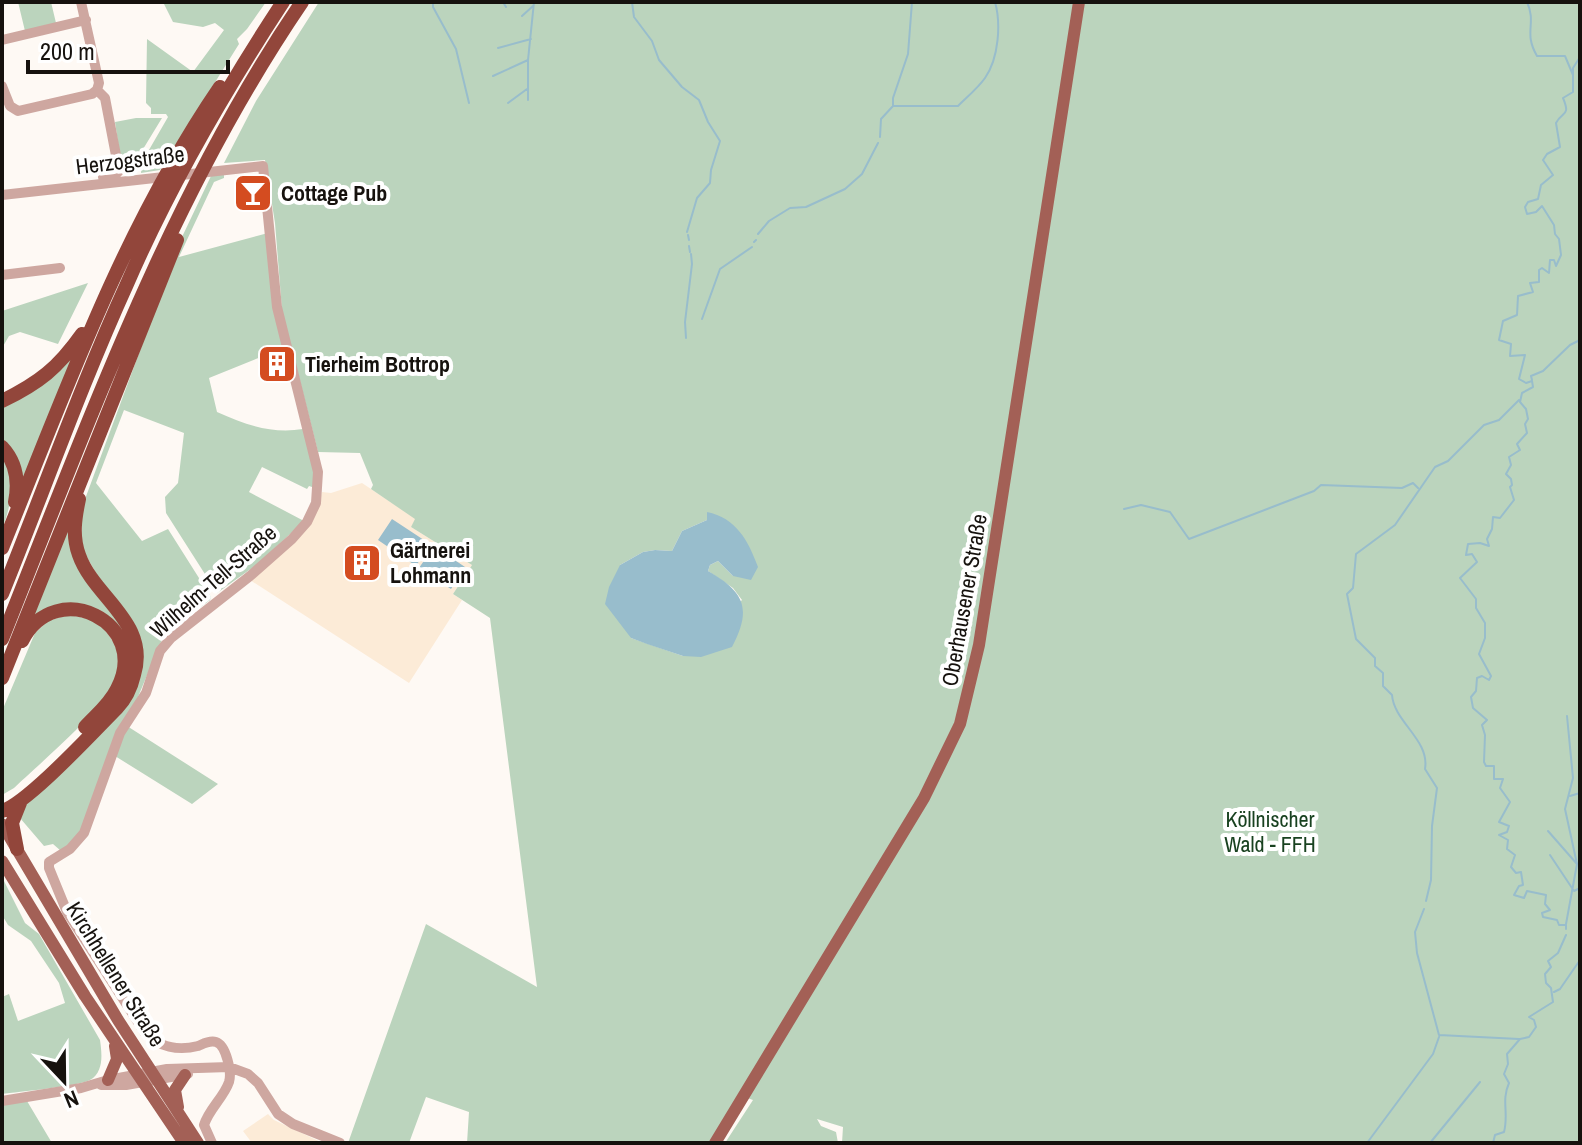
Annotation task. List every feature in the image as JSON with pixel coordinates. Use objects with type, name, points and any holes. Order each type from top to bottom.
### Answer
[{"type":"highway","points":[[2,594],[127,283],[186,163],[283,2]]},
{"type":"highway","points":[[2,639],[165,241],[224,130],[302,2]]},
{"type":"highway","points":[[2,548],[94,318],[132,237],[167,170],[227,77],[246,59]]},
{"type":"highway","points":[[2,680],[171,252],[223,148],[224,130]]},
{"type":"highway","points":[[2,401],[39,381],[58,366],[94,318]]},
{"type":"highway","points":[[2,811],[21,800],[122,703],[136,669],[135,642],[128,622],[89,575],[76,545],[74,532],[80,494],[99,438]]},
{"type":"highway","points":[[2,447],[15,467],[17,484],[13,507],[2,536]]},
{"type":"highway","points":[[2,680],[27,632],[57,611],[80,609],[101,617],[115,632],[122,647],[122,678],[112,698],[24,786],[2,803]]},
{"type":"highway","points":[[17,849],[12,823],[21,800]]},
{"type":"main road","name":"Oberhausener Straße","points":[[715,1143],[901,838],[944,760],[965,708],[979,645],[1079,2]]},
{"type":"main road","name":"Kirchhellener Straße","points":[[2,824],[154,1076],[198,1143]]},
{"type":"main road","name":"Kirchhellener Straße","points":[[2,861],[113,1039],[184,1143]]},
{"type":"main road","points":[[102,1082],[117,1059],[113,1039]]},
{"type":"main road","points":[[179,1114],[175,1090],[185,1075]]},
{"type":"street","points":[[2,86],[10,106],[18,111],[92,94],[97,90],[99,83],[81,2]]},
{"type":"street","points":[[2,40],[86,20]]},
{"type":"street","points":[[71,188],[75,181],[114,176],[119,171],[105,98],[97,90]]},
{"type":"street","name":"Herzogstraße","points":[[2,195],[263,166]]},
{"type":"street","name":"Wilhelm-Tell-Straße","points":[[49,862],[70,849],[84,833],[120,733],[146,693],[160,651],[171,638],[292,539],[307,522],[316,503],[318,472],[277,307],[263,166]]},
{"type":"street","points":[[2,275],[60,268]]},
{"type":"street","name":"Kirchhellener Straße","points":[[49,862],[63,903],[145,1033],[162,1045],[177,1048],[218,1042],[229,1067]]},
{"type":"street","points":[[154,1076],[185,1075],[211,1067]]},
{"type":"street","points":[[212,1143],[204,1125],[230,1080],[229,1067]]},
{"type":"street","points":[[2,1101],[102,1082],[229,1067],[248,1074],[258,1083],[278,1114],[293,1124],[340,1143]]},
{"type":"shaded area","points":[[362,483],[416,519],[411,527],[472,565],[453,594],[462,600],[409,683],[250,580],[317,511],[322,492],[331,493]]},
{"type":"shaded area","points":[[268,1114],[274,1120],[323,1143],[252,1143],[243,1131]]},
{"type":"green space","points":[[18,2],[51,2],[56,23],[25,31]]},
{"type":"green space","points":[[163,2],[266,2],[237,39],[239,44],[160,170],[141,173],[142,162],[168,117],[166,114],[151,114],[151,108],[146,103],[147,39],[193,72],[224,30],[215,23],[203,27],[173,22]]},
{"type":"green space","name":"Köllnischer Wald - FFH","points":[[319,2],[1580,2],[1580,1143],[842,1143],[843,1127],[817,1119],[821,1126],[836,1132],[838,1143],[725,1143],[753,1100],[739,1095],[710,1143],[467,1143],[469,1112],[426,1097],[409,1143],[348,1143],[426,924],[537,987],[490,618],[453,594],[472,565],[411,527],[415,519],[371,489],[373,485],[360,453],[318,452],[282,310],[275,223],[265,160],[224,163],[256,101]],"holes":[[[707,512],[733,576],[718,561],[710,565],[708,571],[733,588],[742,600],[683,656],[631,638],[620,565],[643,552],[672,551],[682,531],[707,520]]]},
{"type":"green space","points":[[162,118],[137,159],[122,170],[115,122]]},
{"type":"green space","points":[[224,174],[224,178],[214,182],[179,257],[268,233],[283,348],[209,378],[217,412],[259,427],[303,429],[315,488],[309,486],[307,489],[262,467],[249,492],[304,521],[259,563],[217,593],[166,513],[165,497],[178,483],[184,433],[124,410],[96,483],[142,541],[168,529],[211,597],[164,635],[79,837],[61,851],[53,844],[44,846],[20,818],[19,811],[140,663],[82,552],[81,510],[182,237],[211,176]]},
{"type":"green space","points":[[88,283],[58,344],[20,332],[9,336],[2,348],[2,311]]},
{"type":"green space","points":[[77,348],[22,489],[2,442],[2,405]]},
{"type":"green space","points":[[2,452],[10,470],[11,490],[2,529]]},
{"type":"green space","points":[[71,521],[72,531],[124,622],[128,664],[92,610],[30,622]]},
{"type":"green space","points":[[67,615],[94,622],[109,634],[118,655],[116,681],[86,720],[14,788],[2,795],[2,711],[35,633],[48,621]]},
{"type":"green space","points":[[127,726],[218,784],[192,804],[115,756]]},
{"type":"green space","points":[[2,877],[25,923],[39,934],[100,1040],[100,1068],[90,1080],[62,1087],[2,1094],[2,997],[9,994],[18,1021],[65,1003],[59,983],[31,941],[8,925],[2,915]]},
{"type":"green space","points":[[27,1101],[52,1143],[2,1143],[2,1105]]},
{"type":"water","points":[[707,512],[726,519],[740,532],[758,567],[751,580],[733,576],[718,561],[710,565],[708,571],[730,586],[741,603],[742,622],[732,647],[701,657],[683,656],[631,638],[605,604],[620,565],[643,552],[672,551],[682,531],[707,520]]},
{"type":"water","points":[[392,519],[430,544],[416,566],[378,540]]},
{"type":"water","points":[[434,546],[465,567],[451,589],[419,568]]},
{"type":"waterway","points":[[433,2],[456,49],[469,103]]},
{"type":"waterway","points":[[503,2],[506,7]]},
{"type":"waterway","points":[[528,100],[528,60],[534,2]]},
{"type":"waterway","points":[[632,2],[634,17],[652,41],[659,60],[682,87],[699,100],[720,141],[710,183],[697,198],[687,232]]},
{"type":"waterway","points":[[880,137],[881,119],[893,106],[908,54],[912,2]]},
{"type":"waterway","points":[[893,106],[958,106],[976,89],[990,70],[996,51],[998,20],[995,2]]},
{"type":"waterway","points":[[1527,2],[1531,16],[1531,41],[1537,56],[1565,56],[1573,75]]},
{"type":"waterway","points":[[522,16],[533,6]]},
{"type":"waterway","points":[[498,48],[531,39]]},
{"type":"waterway","points":[[1566,929],[1566,925],[1559,925],[1557,920],[1543,917],[1542,913],[1550,910],[1545,904],[1546,895],[1527,891],[1524,898],[1514,895],[1523,885],[1521,872],[1516,873],[1511,867],[1515,855],[1507,849],[1508,840],[1499,835],[1507,832],[1509,826],[1499,822],[1510,802],[1500,788],[1503,779],[1494,779],[1494,766],[1486,766],[1484,762],[1485,735],[1482,725],[1487,720],[1473,708],[1471,697],[1476,691],[1477,678],[1482,676],[1489,680],[1491,676],[1479,654],[1485,638],[1485,623],[1476,608],[1476,599],[1460,578],[1477,562],[1472,554],[1466,555],[1468,544],[1489,546],[1487,539],[1493,517],[1500,518],[1514,500],[1511,479],[1506,474],[1511,465],[1509,457],[1520,450],[1517,444],[1527,433],[1526,409],[1520,402],[1522,393],[1533,387],[1532,381],[1526,383],[1519,379],[1525,355],[1510,356],[1511,344],[1499,340],[1503,321],[1517,315],[1518,296],[1533,292],[1530,283],[1539,282],[1539,270],[1542,268],[1549,273],[1550,260],[1554,260],[1556,266],[1561,255],[1554,225],[1542,206],[1536,212],[1527,214],[1525,207],[1528,202],[1538,199],[1541,185],[1553,175],[1543,160],[1560,147],[1556,123],[1566,111],[1563,98],[1573,92],[1573,68],[1580,57]]},
{"type":"waterway","points":[[493,76],[528,60]]},
{"type":"waterway","points":[[508,103],[527,89]]},
{"type":"waterway","points":[[758,234],[769,221],[790,208],[806,207],[845,189],[862,174],[878,143]]},
{"type":"waterway","points":[[688,235],[689,240]]},
{"type":"waterway","points":[[689,246],[690,252]]},
{"type":"waterway","points":[[702,319],[720,269],[752,247]]},
{"type":"waterway","points":[[686,338],[691,254]]},
{"type":"waterway","points":[[1532,380],[1531,376],[1543,371],[1570,345],[1580,340]]},
{"type":"waterway","points":[[1426,901],[1431,880],[1432,826],[1437,788],[1425,769],[1422,749],[1399,714],[1392,695],[1383,686],[1383,673],[1375,666],[1375,658],[1356,639],[1347,594],[1353,588],[1356,554],[1395,525],[1435,467],[1448,461],[1484,425],[1499,420],[1519,400]]},
{"type":"waterway","points":[[1124,509],[1141,505],[1170,512],[1189,539],[1314,491],[1321,485],[1402,488],[1413,483],[1418,488]]},
{"type":"waterway","points":[[1566,924],[1577,864],[1565,809],[1573,778],[1567,716]]},
{"type":"waterway","points":[[1570,796],[1580,793]]},
{"type":"waterway","points":[[1548,831],[1577,864],[1580,863]]},
{"type":"waterway","points":[[1550,855],[1574,891],[1580,888]]},
{"type":"waterway","points":[[1424,909],[1415,932],[1417,953],[1439,1035],[1519,1039]]},
{"type":"waterway","points":[[1493,1143],[1495,1135],[1504,1132],[1509,1083],[1504,1074],[1508,1064],[1507,1054],[1520,1039],[1529,1037],[1536,1027],[1529,1017],[1553,1002],[1545,974],[1551,967],[1548,961],[1558,953],[1566,935]]},
{"type":"waterway","points":[[1554,992],[1560,989],[1580,960]]},
{"type":"waterway","points":[[1367,1143],[1433,1054],[1439,1037]]},
{"type":"waterway","points":[[1430,1143],[1480,1082]]},
{"type":"place","name":"Cottage Pub","points":[[253,193]]},
{"type":"place","name":"Tierheim Bottrop","points":[[277,364]]},
{"type":"place","name":"Gärtnerei Lohmann","points":[[362,563]]}]
